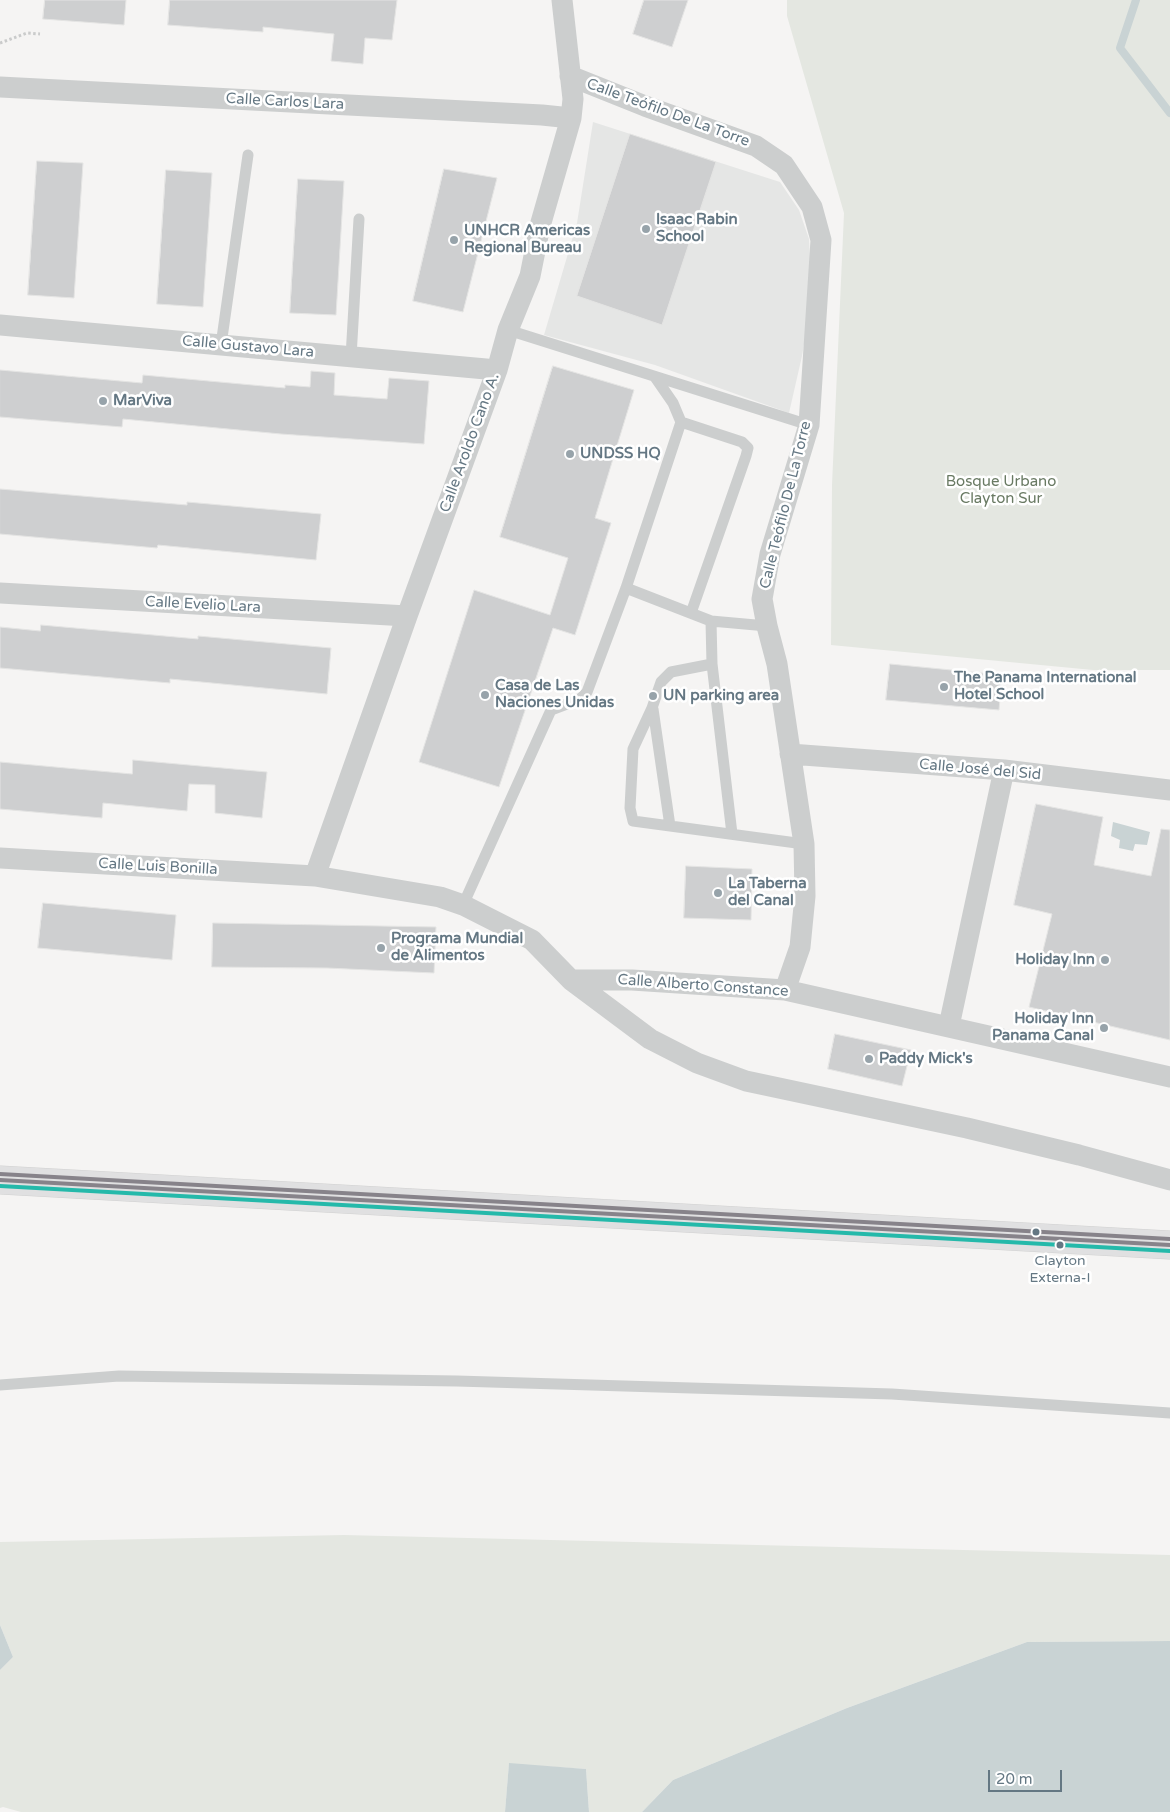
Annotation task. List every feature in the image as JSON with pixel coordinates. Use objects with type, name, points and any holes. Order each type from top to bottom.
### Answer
[{"type":"main road","points":[[0,1180],[1170,1245]]},
{"type":"street","name":"Calle Aroldo Cano A.","points":[[315,876],[497,370],[508,330],[530,276],[540,226],[571,118],[573,99],[562,0]]},
{"type":"street","name":"Calle Teófilo De La Torre","points":[[570,76],[645,106],[756,146],[784,165],[800,188],[812,207],[820,240],[809,425],[770,554],[762,599],[777,664],[804,844],[805,896],[800,947],[785,990]]},
{"type":"street","name":"Calle Carlos Lara","points":[[0,87],[571,118]]},
{"type":"street","name":"Calle Gustavo Lara","points":[[0,325],[497,370]]},
{"type":"street","name":"Calle Evelio Lara","points":[[0,593],[407,616]]},
{"type":"street","name":"Calle José del Sid","points":[[790,754],[1004,770],[1170,790]]},
{"type":"street","points":[[949,1026],[1004,770]]},
{"type":"street","name":"Calle Luis Bonilla","points":[[0,858],[315,876]]},
{"type":"street","points":[[315,876],[440,897],[463,905],[532,940],[570,980],[650,1039],[697,1062],[746,1081],[966,1128],[1079,1155],[1170,1180]]},
{"type":"street","name":"Calle Alberto Constance","points":[[570,980],[632,980],[785,990],[1170,1077]]},
{"type":"lane","points":[[221,345],[248,155]]},
{"type":"lane","points":[[351,357],[359,219]]},
{"type":"lane","points":[[508,330],[809,425]]},
{"type":"lane","points":[[463,905],[551,710],[580,699],[588,692],[626,588],[681,422],[673,403],[655,377]]},
{"type":"lane","points":[[681,422],[742,442],[748,448],[691,613]]},
{"type":"lane","points":[[626,588],[711,621],[767,626]]},
{"type":"lane","points":[[711,621],[712,664],[732,834]]},
{"type":"lane","points":[[712,664],[671,672],[661,682],[652,708],[633,749],[630,808],[633,821],[804,844]]},
{"type":"lane","points":[[652,708],[670,826]]},
{"type":"lane","points":[[0,1385],[119,1376],[457,1381],[892,1394],[1170,1414]]},
{"type":"path","points":[[0,43],[27,33],[40,34]]},
{"type":"shaded area","points":[[593,122],[780,182],[799,210],[809,239],[812,297],[802,356],[789,413],[655,365],[544,335],[577,223]]},
{"type":"shaded area","points":[[1113,822],[1150,832],[1147,845],[1135,844],[1133,851],[1119,848],[1120,840],[1111,836]]},
{"type":"shaded area","points":[[0,1625],[13,1657],[0,1670]]},
{"type":"shaded area","points":[[1170,1641],[1170,1812],[642,1812],[673,1780],[847,1708],[1027,1642]]},
{"type":"shaded area","points":[[509,1763],[586,1769],[589,1812],[505,1812]]},
{"type":"green space","name":"Bosque Urbano Clayton Sur","points":[[787,0],[1170,0],[1170,670],[1093,670],[831,645],[832,485],[844,213],[787,16]]},
{"type":"green space","points":[[344,1535],[1170,1555],[1170,1641],[1027,1642],[847,1708],[673,1780],[642,1812],[589,1812],[586,1769],[509,1764],[505,1812],[21,1812],[3,1807],[0,1808],[0,1670],[13,1657],[0,1625],[0,1542]]},
{"type":"building","points":[[45,0],[126,0],[124,25],[43,19]]},
{"type":"building","points":[[170,0],[397,0],[392,40],[365,38],[363,64],[331,61],[334,34],[263,27],[263,32],[168,25]]},
{"type":"building","points":[[644,0],[688,0],[672,47],[633,34]]},
{"type":"building","name":"Isaac Rabin School","points":[[630,134],[716,162],[662,325],[577,296]]},
{"type":"building","points":[[37,161],[83,163],[74,298],[28,295]]},
{"type":"building","name":"UNHCR Americas Regional Bureau","points":[[444,169],[497,178],[463,312],[413,301]]},
{"type":"building","points":[[166,170],[212,173],[203,307],[157,304]]},
{"type":"building","points":[[298,179],[344,181],[336,315],[290,313]]},
{"type":"building","points":[[553,366],[634,390],[595,518],[611,523],[575,635],[553,628],[499,787],[419,762],[474,590],[550,615],[568,558],[500,537]]},
{"type":"building","points":[[0,370],[142,383],[143,375],[285,388],[285,385],[310,387],[311,371],[335,373],[334,395],[387,399],[389,378],[429,381],[424,444],[281,434],[123,419],[122,427],[0,417]]},
{"type":"building","points":[[0,489],[187,505],[187,502],[321,514],[316,560],[158,545],[157,548],[0,534]]},
{"type":"building","points":[[41,625],[198,639],[198,636],[331,648],[327,694],[170,679],[170,683],[0,668],[0,627],[40,631]]},
{"type":"building","name":"The Panama International Hotel School","points":[[890,664],[1002,675],[999,710],[886,700]]},
{"type":"building","points":[[133,760],[267,772],[262,818],[215,813],[215,785],[189,784],[187,811],[103,803],[102,818],[0,809],[0,762],[132,774]]},
{"type":"building","name":"Holiday Inn","points":[[1036,804],[1103,817],[1094,865],[1151,876],[1161,829],[1170,830],[1170,1040],[1029,1007],[1052,914],[1014,905]]},
{"type":"building","name":"La Taberna del Canal","points":[[686,866],[752,869],[751,920],[684,918]]},
{"type":"building","points":[[43,903],[176,915],[172,960],[38,948]]},
{"type":"building","points":[[213,923],[436,927],[434,973],[327,968],[212,967]]},
{"type":"building","name":"Paddy Mick's","points":[[835,1034],[911,1050],[902,1086],[828,1069]]},
{"type":"waterway","points":[[1136,0],[1120,48],[1170,113]]},
{"type":"transit line","points":[[0,1174],[1170,1239]]},
{"type":"transit line","points":[[0,1180],[1170,1245]]},
{"type":"transit line","points":[[0,1186],[1170,1251]]},
{"type":"place","name":"Isaac Rabin School","points":[[646,229]]},
{"type":"place","name":"UNHCR Americas Regional Bureau","points":[[454,240]]},
{"type":"place","name":"MarViva","points":[[103,401]]},
{"type":"place","name":"UNDSS HQ","points":[[570,454]]},
{"type":"place","name":"The Panama International Hotel School","points":[[944,687]]},
{"type":"place","name":"Casa de Las Naciones Unidas","points":[[485,695]]},
{"type":"place","name":"UN parking area","points":[[653,696]]},
{"type":"place","name":"La Taberna del Canal","points":[[718,893]]},
{"type":"place","name":"Programa Mundial de Alimentos","points":[[381,948]]},
{"type":"place","name":"Holiday Inn","points":[[1105,960]]},
{"type":"place","name":"Holiday Inn Panama Canal","points":[[1104,1028]]},
{"type":"place","name":"Paddy Mick's","points":[[869,1059]]},
{"type":"place","name":"Clayton Externa-I","points":[[1060,1245]]}]
